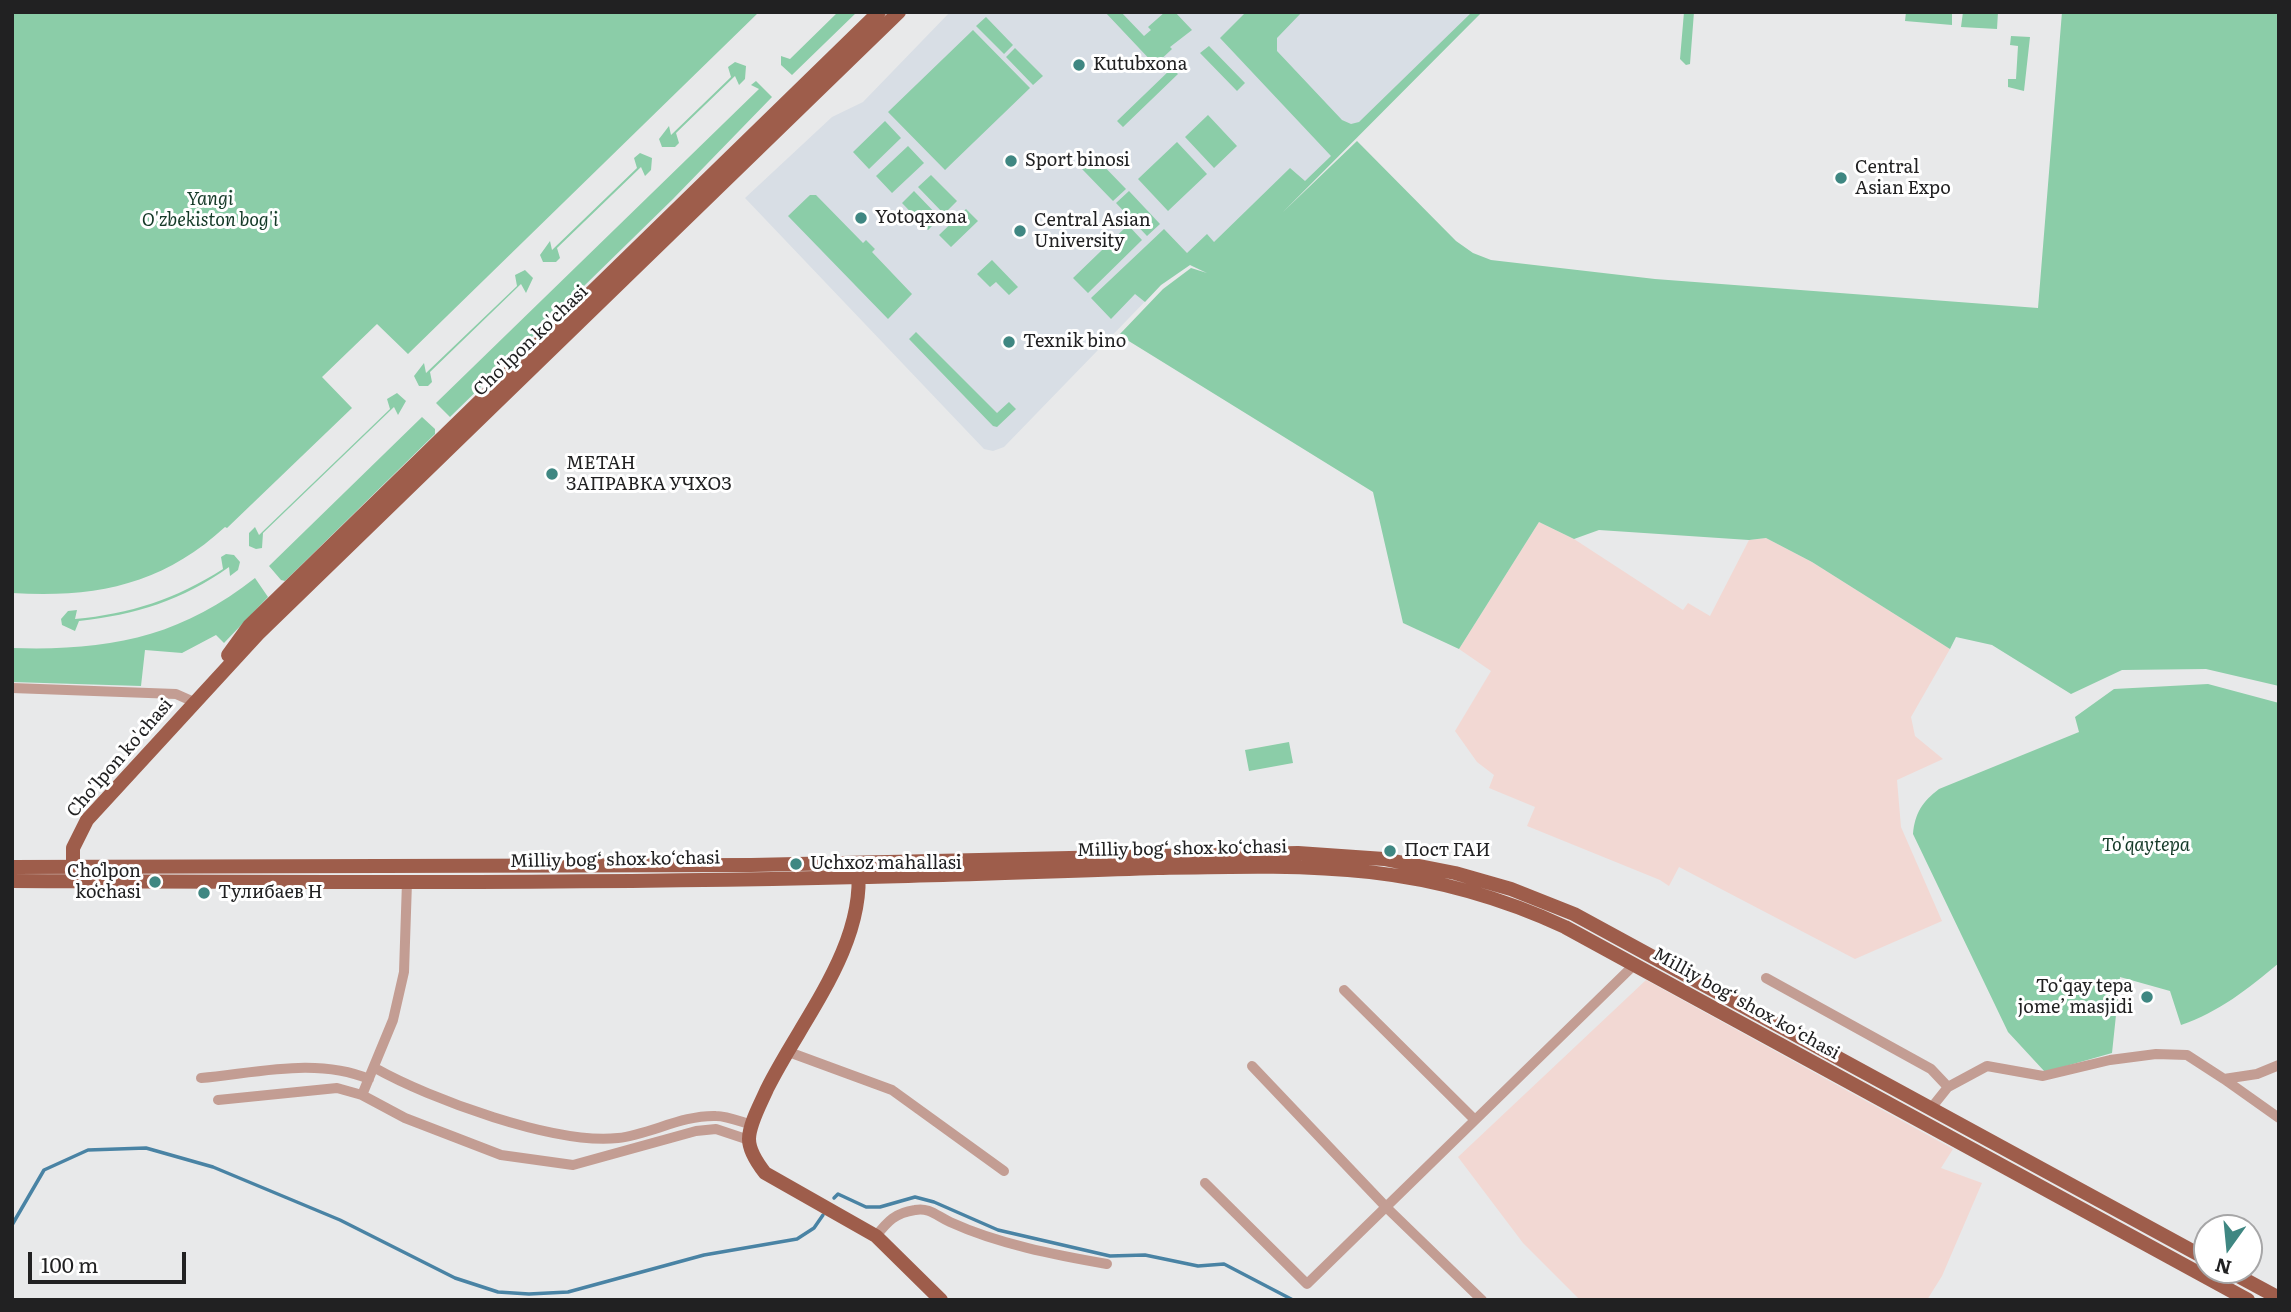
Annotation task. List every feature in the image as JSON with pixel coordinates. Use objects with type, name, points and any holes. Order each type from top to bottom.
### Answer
[{"type":"main road","name":"Cho'lpon ko'chasi","points":[[194,702],[249,626],[878,12]]},
{"type":"main road","name":"Cho'lpon ko'chasi","points":[[73,874],[75,841],[87,820],[194,702],[440,456],[899,12]]},
{"type":"main road","name":"Milliy bog‘ shox ko‘chasi","points":[[858,870],[1261,853],[1335,855],[1410,863],[1511,889],[1574,914],[2193,1251]]},
{"type":"main road","name":"Milliy bog‘ shox ko‘chasi","points":[[12,881],[73,874],[623,873],[1255,866],[1368,870],[1444,883],[1506,902],[1565,926],[2193,1270]]},
{"type":"main road","name":"Milliy bog‘ shox ko‘chasi","points":[[12,867],[73,874],[407,882],[547,873]]},
{"type":"main road","points":[[858,870],[858,899],[845,949],[786,1051],[752,1125],[749,1140],[757,1162],[765,1173],[876,1236],[941,1300]]},
{"type":"main road","points":[[1780,1045],[1789,1029]]},
{"type":"main road","name":"Milliy bog‘ shox ko‘chasi","points":[[2219,1284],[2248,1300]]},
{"type":"main road","points":[[2253,1284],[2279,1298]]},
{"type":"street","points":[[12,688],[176,694],[194,702]]},
{"type":"street","points":[[362,1095],[393,1020],[404,972],[407,882]]},
{"type":"street","points":[[1205,1183],[1307,1284],[1635,964]]},
{"type":"street","points":[[1766,978],[1931,1069],[1948,1087]]},
{"type":"street","points":[[1343,990],[1475,1120]]},
{"type":"street","points":[[786,1051],[892,1090],[1004,1171]]},
{"type":"street","points":[[1932,1107],[1948,1087],[1987,1066],[2043,1076],[2110,1060],[2156,1054],[2188,1055],[2279,1118]]},
{"type":"street","points":[[2224,1079],[2257,1074],[2279,1065]]},
{"type":"street","points":[[201,1078],[324,1066],[348,1070],[369,1079]]},
{"type":"street","points":[[1252,1066],[1387,1208],[1482,1300]]},
{"type":"street","points":[[374,1068],[496,1118],[583,1138],[618,1138],[679,1121],[719,1116],[752,1125]]},
{"type":"street","points":[[218,1100],[337,1088],[362,1095],[404,1118],[501,1156],[573,1165],[696,1130],[716,1129],[749,1140]]},
{"type":"street","points":[[876,1236],[891,1217],[916,1209],[931,1211],[950,1222],[1009,1241],[1107,1264]]},
{"type":"shaded area","name":"Central Asian University","points":[[950,12],[1482,12],[1216,278],[1190,265],[1161,285],[1004,447],[993,451],[984,449],[745,198],[832,117],[863,102]]},
{"type":"shaded area","points":[[1539,522],[1574,539],[1683,610],[1688,603],[1710,616],[1749,540],[1766,538],[1812,562],[1950,649],[1911,717],[1915,736],[1943,759],[1897,780],[1901,827],[1942,921],[1855,959],[1679,867],[1669,886],[1527,826],[1535,807],[1489,788],[1494,775],[1477,762],[1455,731],[1491,671],[1459,649]]},
{"type":"shaded area","points":[[1646,980],[1953,1149],[1941,1168],[1982,1183],[1942,1276],[1927,1300],[1580,1300],[1523,1243],[1458,1157]]},
{"type":"green space","name":"Yangi O'zbekiston bog'i","points":[[12,12],[759,12],[408,354],[377,324],[322,377],[352,408],[227,528],[201,547],[152,575],[100,590],[43,594],[12,593]]},
{"type":"green space","points":[[838,12],[857,12],[792,75],[781,65],[781,56],[790,59]]},
{"type":"green space","points":[[1105,12],[1121,12],[1144,36],[1151,30],[1148,27],[1165,12],[1175,12],[1192,30],[1170,47],[1172,49],[1155,65]]},
{"type":"green space","points":[[1246,12],[1302,12],[1277,38],[1277,51],[1342,120],[1351,124],[1359,122],[1472,12],[1482,12],[1283,212],[1357,141],[1456,241],[1473,253],[1491,260],[1655,279],[2038,308],[2062,12],[2279,12],[2279,686],[2206,669],[2122,670],[2071,694],[1992,645],[1956,637],[1950,649],[1812,562],[1766,538],[1749,540],[1599,530],[1574,539],[1539,522],[1459,649],[1403,623],[1373,492],[1119,335],[1163,289],[1191,268],[1207,273],[1190,265],[1161,285],[1145,302],[1135,294],[1111,319],[1091,298],[1164,229],[1187,253],[1207,234],[1214,242],[1290,168],[1305,181],[1331,156],[1220,38]]},
{"type":"green space","points":[[1684,12],[1694,12],[1690,64],[1686,65],[1680,59]]},
{"type":"green space","points":[[1906,12],[1952,12],[1952,25],[1905,21]]},
{"type":"green space","points":[[1963,12],[1998,12],[1997,29],[1961,27]]},
{"type":"green space","points":[[986,17],[1013,45],[1004,54],[976,26]]},
{"type":"green space","points":[[973,30],[1030,88],[945,170],[888,112]]},
{"type":"green space","points":[[2011,36],[2030,37],[2024,91],[2008,87],[2008,79],[2016,79],[2018,46],[2010,45]]},
{"type":"green space","points":[[1209,46],[1245,83],[1237,91],[1200,53]]},
{"type":"green space","points":[[1015,48],[1043,76],[1033,85],[1006,57]]},
{"type":"green space","points":[[735,62],[746,66],[745,79],[739,85],[735,76],[676,133],[679,143],[675,147],[662,147],[659,139],[669,126],[671,135],[731,77],[728,67]]},
{"type":"green space","points":[[1172,68],[1178,74],[1123,127],[1117,121]]},
{"type":"green space","points":[[756,81],[772,97],[673,199],[450,417],[436,403],[759,89],[751,85]]},
{"type":"green space","points":[[1208,115],[1237,146],[1214,168],[1185,137]]},
{"type":"green space","points":[[885,121],[901,138],[869,169],[853,152]]},
{"type":"green space","points":[[1177,142],[1207,174],[1168,211],[1138,179]]},
{"type":"green space","points":[[908,146],[924,163],[892,193],[876,176]]},
{"type":"green space","points":[[640,153],[652,158],[651,170],[645,176],[641,167],[557,248],[560,258],[556,262],[543,262],[540,255],[550,241],[552,250],[637,168],[634,158]]},
{"type":"green space","points":[[1095,157],[1126,189],[1113,201],[1082,169]]},
{"type":"green space","points":[[931,175],[957,201],[944,214],[918,187]]},
{"type":"green space","points":[[914,191],[940,218],[928,230],[902,203]]},
{"type":"green space","points":[[1129,191],[1160,224],[1147,236],[1116,203]]},
{"type":"green space","points":[[810,195],[816,195],[863,243],[866,240],[875,249],[872,252],[912,294],[888,319],[788,216]]},
{"type":"green space","points":[[966,209],[978,221],[951,247],[939,235]]},
{"type":"green space","points":[[1128,225],[1142,240],[1088,293],[1073,278]]},
{"type":"green space","points":[[992,260],[1018,287],[1009,295],[996,282],[990,287],[977,274]]},
{"type":"green space","points":[[525,270],[533,278],[526,293],[521,284],[430,372],[432,382],[428,386],[419,386],[414,376],[424,363],[426,373],[517,286],[515,275]]},
{"type":"green space","points":[[916,332],[997,413],[1009,402],[1016,409],[997,427],[993,426],[909,339]]},
{"type":"green space","points":[[397,393],[406,401],[398,415],[394,407],[263,533],[262,548],[249,546],[249,533],[255,527],[259,535],[390,409],[387,399]]},
{"type":"green space","points":[[422,417],[435,429],[435,434],[285,581],[281,580],[269,566]]},
{"type":"green space","points":[[226,554],[234,555],[240,562],[238,570],[230,576],[229,567],[194,589],[158,604],[120,615],[79,621],[75,631],[62,625],[61,619],[68,611],[77,610],[75,619],[95,617],[134,609],[170,597],[223,569],[221,557]]},
{"type":"green space","points":[[255,578],[268,597],[224,643],[216,635],[182,653],[145,650],[141,686],[12,682],[12,648],[79,647],[141,637],[198,615]]},
{"type":"green space","name":"To'qaytepa","points":[[2208,684],[2279,703],[2279,963],[2221,1007],[2181,1025],[2170,991],[2120,977],[2112,1053],[2045,1072],[2008,1032],[1913,834],[1918,814],[1924,803],[1939,789],[2079,732],[2075,717],[2114,689]]},
{"type":"green space","points":[[1289,742],[1293,763],[1249,771],[1245,750]]},
{"type":"waterway","points":[[12,1225],[44,1170],[88,1150],[146,1148],[213,1167],[340,1220],[455,1278],[498,1292],[529,1294],[568,1292],[704,1255],[797,1239],[814,1228],[823,1215]]},
{"type":"waterway","points":[[834,1198],[838,1194],[866,1207],[880,1207],[915,1197],[934,1202],[998,1230],[1110,1256],[1145,1255],[1198,1266],[1224,1264],[1293,1300]]},
{"type":"waterway","points":[[1360,1300],[1370,1300]]},
{"type":"place","name":"Kutubxona","points":[[1079,65]]},
{"type":"place","name":"Sport binosi","points":[[1011,161]]},
{"type":"place","name":"Central Asian Expo","points":[[1841,178]]},
{"type":"place","name":"Yotoqxona","points":[[861,218]]},
{"type":"place","name":"Central Asian University","points":[[1020,231]]},
{"type":"place","name":"Texnik bino","points":[[1009,342]]},
{"type":"place","name":"МЕТАН ЗАПРАВКА УЧХОЗ","points":[[552,474]]},
{"type":"place","name":"Пост ГАИ","points":[[1390,851]]},
{"type":"place","name":"Uchxoz mahallasi","points":[[796,864]]},
{"type":"place","name":"Choʻlpon koʻchasi","points":[[155,882]]},
{"type":"place","name":"Тулибаев Н","points":[[204,893]]},
{"type":"place","name":"To‘qay tepa jome’ masjidi","points":[[2147,997]]}]
